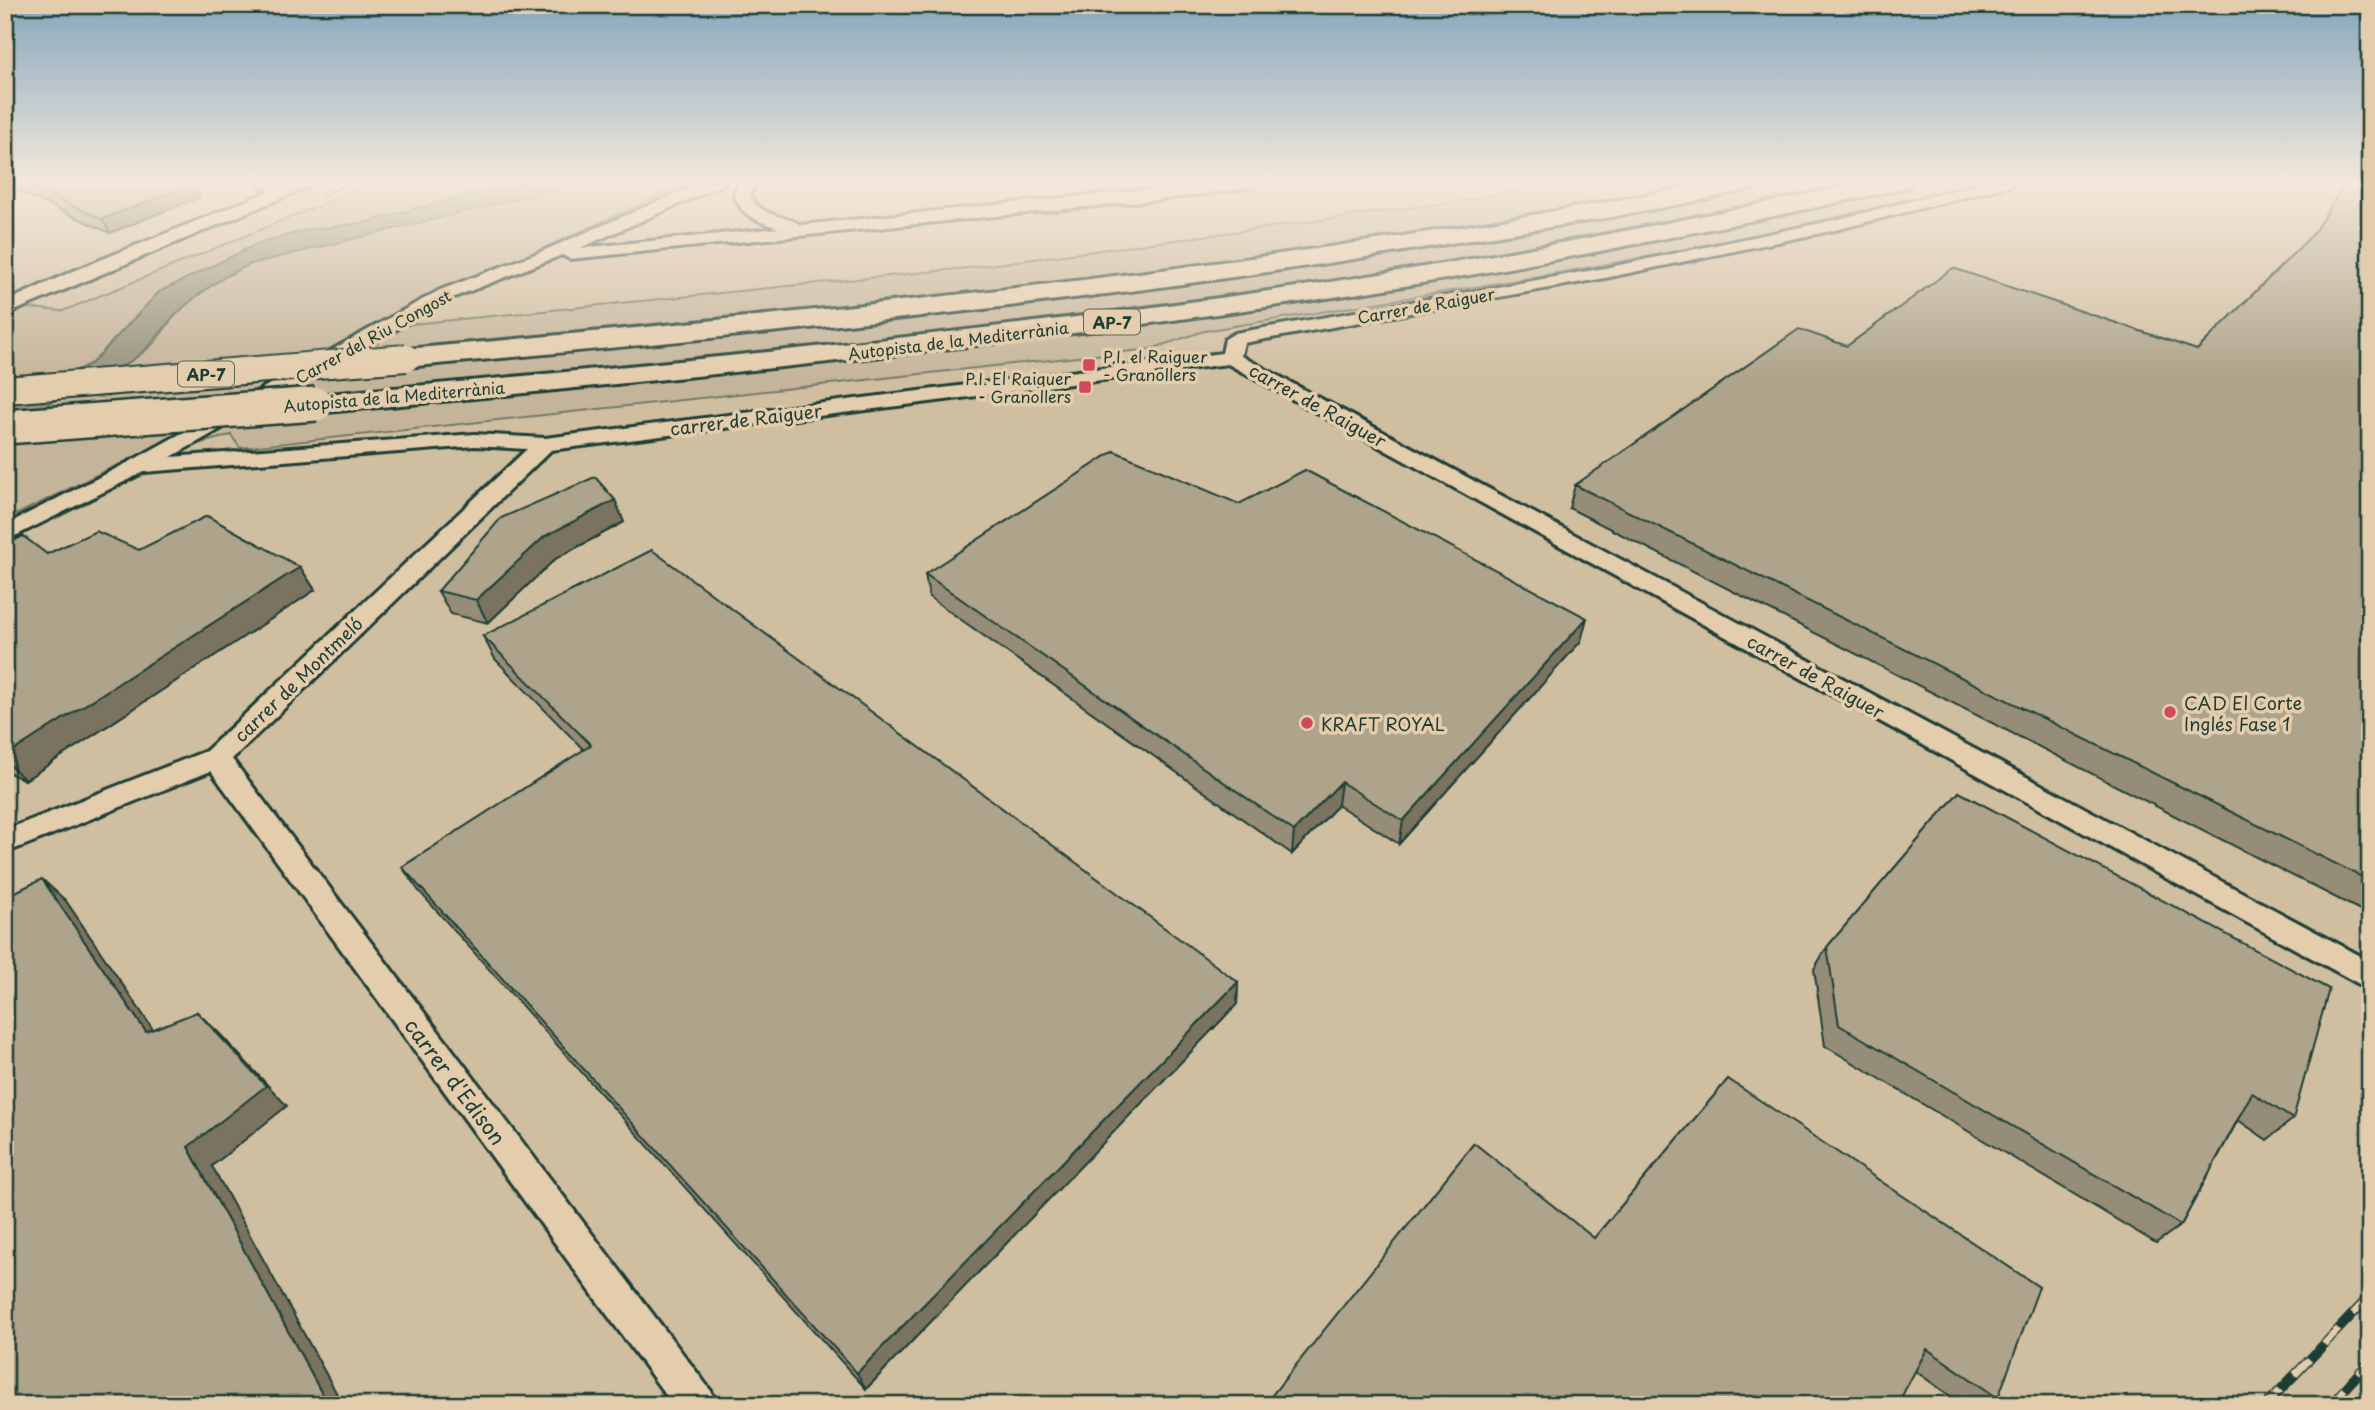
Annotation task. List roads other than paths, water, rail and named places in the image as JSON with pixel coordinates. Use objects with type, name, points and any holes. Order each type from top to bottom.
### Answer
[{"type":"highway","name":"Autopista de la Mediterrània","points":[[5,390],[670,335],[1174,279],[1384,248]]},
{"type":"highway","name":"Autopista de la Mediterrània","points":[[5,427],[316,404],[793,358],[1179,313],[1335,291],[1590,248]]},
{"type":"street","points":[[5,309],[145,248]]},
{"type":"street","name":"Carrer del Riu Congost","points":[[5,534],[139,466],[446,294],[565,248]]},
{"type":"street","points":[[544,257],[633,248]]},
{"type":"street","name":"Carrer de Raiguer","points":[[1231,358],[1235,339],[1605,273],[1726,248]]},
{"type":"street","name":"carrer de Raiguer","points":[[139,466],[475,440],[545,444],[1231,358],[2370,977]]},
{"type":"street","name":"carrer de Montmeló","points":[[5,842],[216,758],[545,444]]},
{"type":"street","name":"carrer d'Edison","points":[[216,758],[697,1405]]},
{"type":"railway","points":[[2266,1405],[2370,1296]]},
{"type":"railway","points":[[2330,1405],[2370,1361]]},
{"type":"place","name":"P.I. el Raiguer - Granollers","points":[[1089,365]]},
{"type":"place","name":"P.I. El Raiguer - Granollers","points":[[1085,387]]},
{"type":"place","name":"CAD El Corte Inglés Fase 1","points":[[2170,712]]},
{"type":"place","name":"KRAFT ROYAL","points":[[1307,723]]}]
